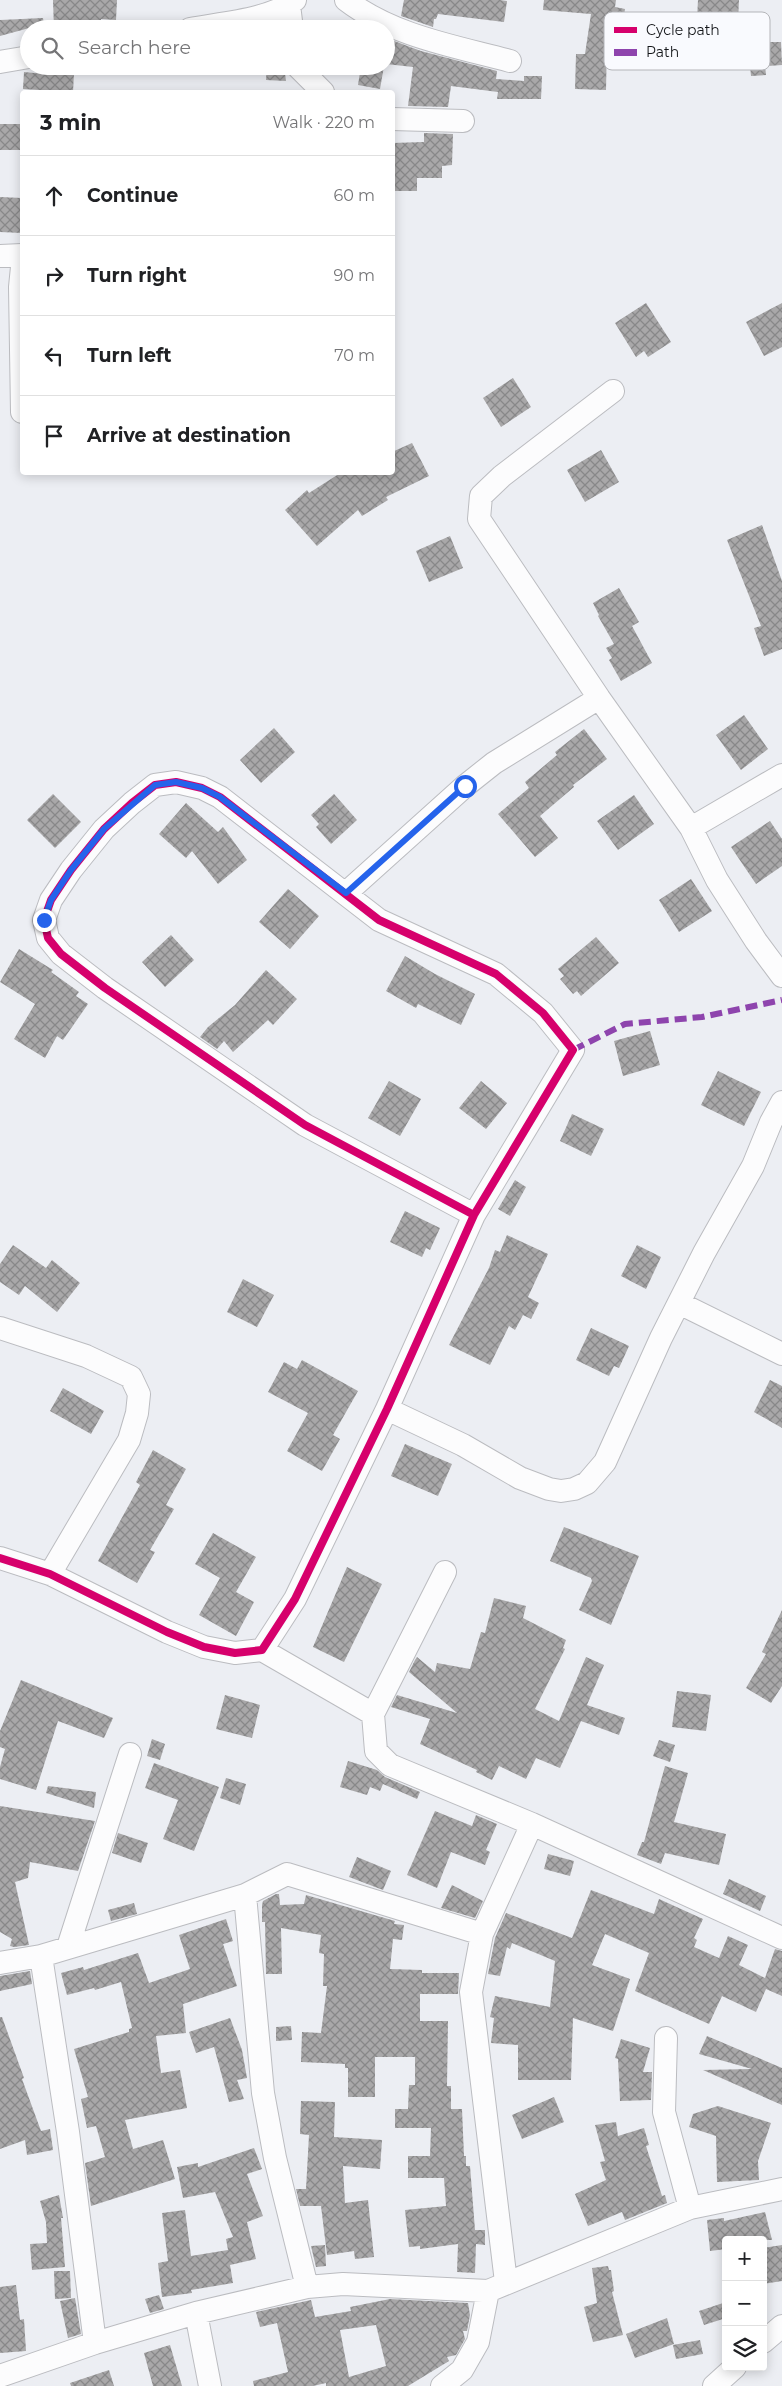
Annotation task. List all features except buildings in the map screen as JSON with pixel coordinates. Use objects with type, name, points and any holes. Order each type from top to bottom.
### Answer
[{"type":"street","points":[[346,0],[367,16],[377,20]]},
{"type":"street","points":[[235,20],[265,14],[292,3],[292,20]]},
{"type":"street","points":[[395,27],[427,39],[510,61]]},
{"type":"street","points":[[0,62],[20,59]]},
{"type":"street","points":[[306,75],[321,90]]},
{"type":"street","points":[[395,119],[463,121]]},
{"type":"street","points":[[0,256],[20,255]]},
{"type":"street","points":[[613,391],[502,476],[481,496],[479,519],[599,698],[691,828],[722,887],[756,941],[782,976]]},
{"type":"street","points":[[346,893],[465,786],[494,763],[599,698]]},
{"type":"street","points":[[691,828],[782,775]]},
{"type":"street","points":[[262,1650],[295,1599],[387,1409],[474,1216],[573,1050],[543,1013],[496,974],[379,920],[220,797],[202,788],[176,782],[155,785],[104,829],[71,870],[51,900],[44,920],[48,938],[61,954],[150,1020],[305,1125],[474,1216]]},
{"type":"street","points":[[387,1409],[464,1445],[520,1478],[549,1489],[561,1491],[574,1489],[587,1483],[605,1462],[679,1303],[704,1253],[753,1166],[771,1122],[782,1102]]},
{"type":"street","points":[[679,1303],[782,1354]]},
{"type":"street","points":[[0,1328],[86,1356],[131,1377],[140,1394],[129,1440],[50,1574]]},
{"type":"street","points":[[0,1558],[50,1574],[167,1632],[204,1647],[235,1653],[262,1650],[373,1714]]},
{"type":"street","points":[[445,1572],[373,1714],[376,1751],[390,1765],[532,1824],[782,1938]]},
{"type":"street","points":[[68,1947],[130,1754]]},
{"type":"street","points":[[442,2386],[462,2370],[478,2342],[497,2286],[471,1992],[482,1934],[532,1824]]},
{"type":"street","points":[[0,1963],[41,1956],[244,1895],[287,1874],[482,1934]]},
{"type":"street","points":[[244,1895],[263,2093],[275,2158],[307,2287]]},
{"type":"street","points":[[41,1956],[68,2132],[95,2343]]},
{"type":"street","points":[[666,2038],[664,2112],[690,2208]]},
{"type":"street","points":[[0,2376],[95,2343],[196,2313],[307,2287],[343,2284],[497,2286],[690,2208],[782,2189]]},
{"type":"street","points":[[196,2313],[210,2386]]},
{"type":"street","points":[[767,2339],[782,2326]]},
{"type":"street","points":[[714,2386],[731,2371]]},
{"type":"marked path","points":[[573,1050],[625,1024],[702,1017],[782,1000]]},
{"type":"cycle path","points":[[0,1558],[50,1574],[167,1632],[204,1647],[235,1653],[262,1650],[295,1599],[387,1409],[474,1215],[573,1050],[543,1013],[496,974],[379,920],[220,797],[202,788],[176,782],[155,785],[104,829],[71,870],[51,900],[44,920],[48,938],[61,954],[105,988],[305,1125],[474,1215]]},
{"type":"route","points":[[44,920],[51,900],[71,870],[104,829],[155,785],[176,782],[202,788],[220,797],[346,893],[465,786]]}]
